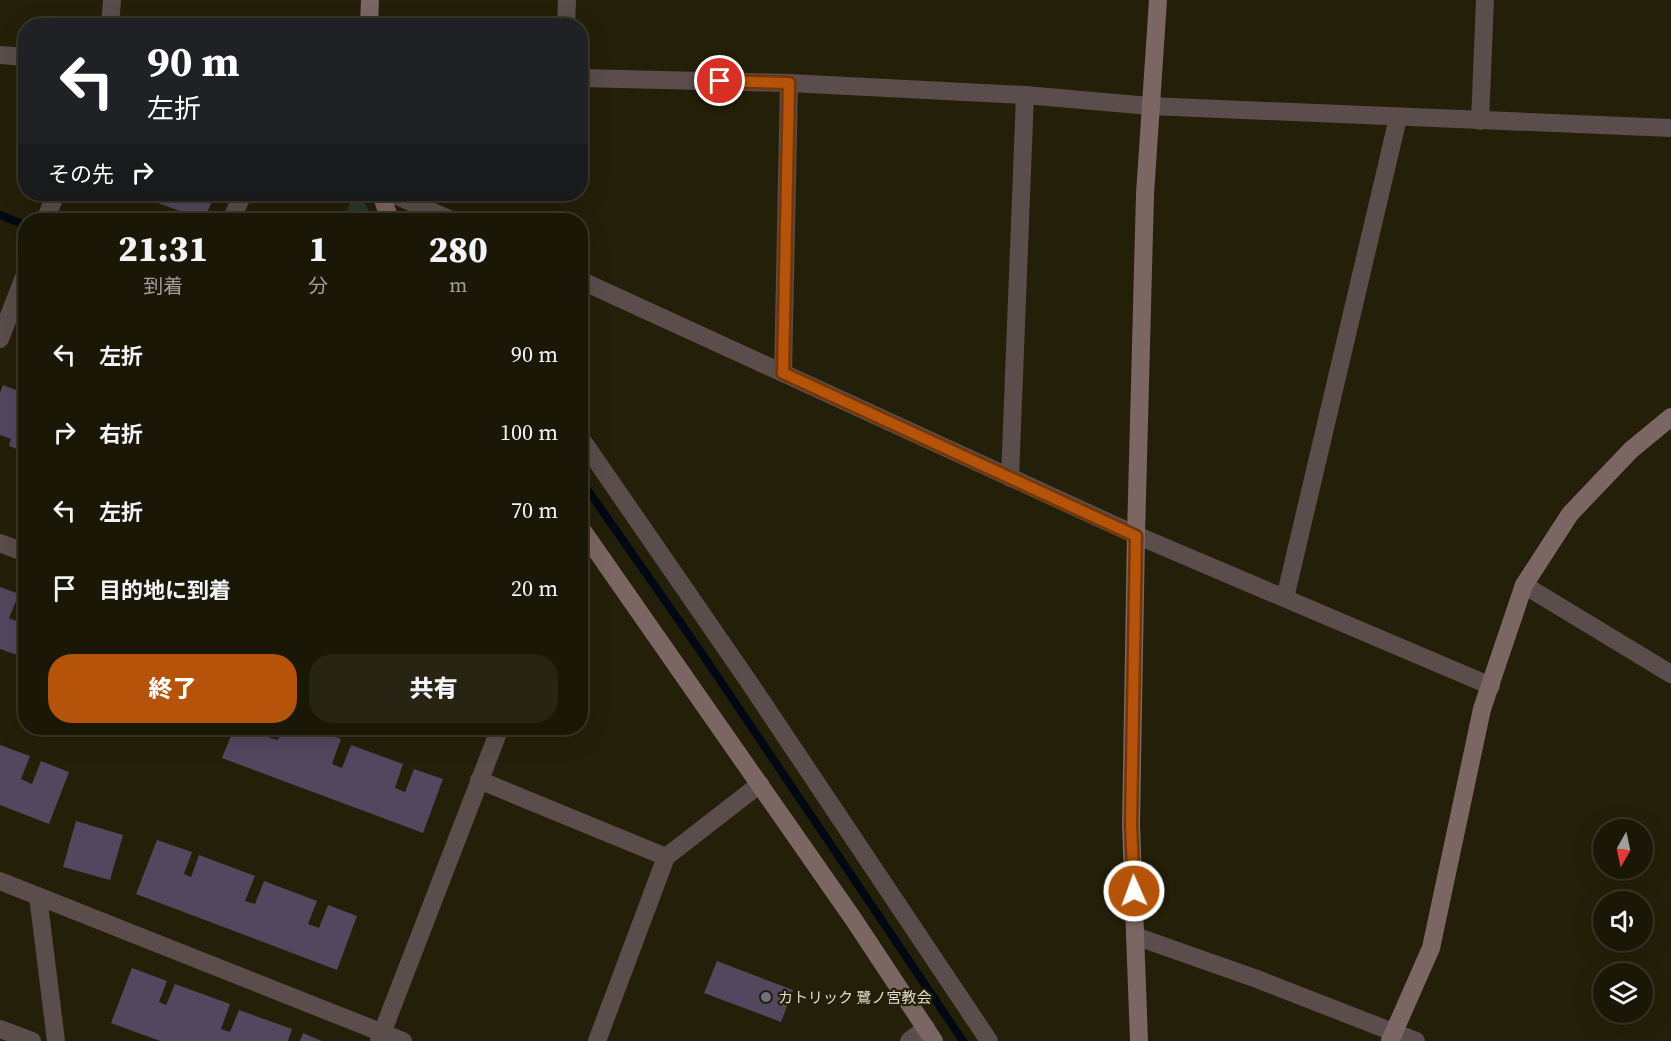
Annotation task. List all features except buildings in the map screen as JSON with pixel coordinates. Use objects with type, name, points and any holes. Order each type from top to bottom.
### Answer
[{"type":"street","points":[[111,18],[112,0]]},
{"type":"street","points":[[369,18],[370,0]]},
{"type":"street","points":[[566,18],[567,0]]},
{"type":"street","points":[[1139,1041],[1131,825],[1136,536],[1144,194],[1158,0]]},
{"type":"street","points":[[1480,121],[1485,0]]},
{"type":"street","points":[[0,55],[18,56]]},
{"type":"street","points":[[588,78],[789,83],[1025,95],[1150,106],[1671,128]]},
{"type":"street","points":[[783,373],[789,83]]},
{"type":"street","points":[[1010,478],[1025,95]]},
{"type":"street","points":[[1285,598],[1398,118]]},
{"type":"street","points":[[409,201],[435,213]]},
{"type":"street","points":[[588,284],[1136,536],[1491,686]]},
{"type":"street","points":[[0,339],[18,293]]},
{"type":"street","points":[[1392,1037],[1431,948],[1482,709],[1524,585],[1570,514],[1631,450],[1671,417]]},
{"type":"street","points":[[588,449],[751,684],[989,1041]]},
{"type":"street","points":[[588,537],[760,784],[930,1035],[909,1041]]},
{"type":"street","points":[[0,543],[18,550]]},
{"type":"street","points":[[1524,585],[1671,674]]},
{"type":"street","points":[[380,1037],[497,735]]},
{"type":"street","points":[[479,780],[666,857]]},
{"type":"street","points":[[597,1041],[666,857],[760,784]]},
{"type":"street","points":[[0,881],[380,1037],[404,1041]]},
{"type":"street","points":[[38,896],[57,1041]]},
{"type":"street","points":[[1135,936],[1257,979],[1392,1037],[1416,1041]]},
{"type":"street","points":[[0,1029],[32,1041]]},
{"type":"green space","points":[[351,201],[364,201],[370,213],[346,213]]},
{"type":"waterway","points":[[0,215],[18,222]]},
{"type":"waterway","points":[[588,490],[701,652],[963,1041]]},
{"type":"place","name":"カトリック 鷺ノ宮教会","points":[[766,997]]},
{"type":"route","points":[[720,81],[789,83],[783,373],[1136,536],[1131,825],[1134,891]]}]
